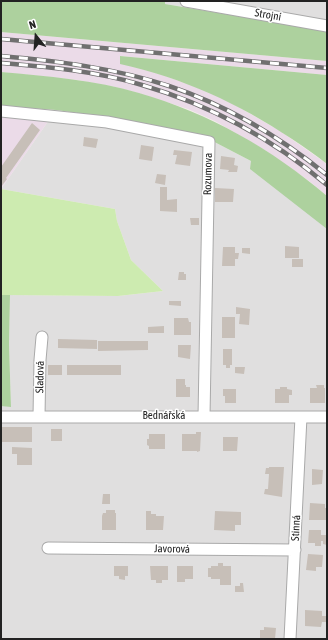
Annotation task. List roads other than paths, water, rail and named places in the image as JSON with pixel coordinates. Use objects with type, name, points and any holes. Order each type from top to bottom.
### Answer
[{"type":"street","name":"Strojní","points":[[186,1],[327,26]]},
{"type":"street","name":"Rozumova","points":[[1,111],[107,122],[209,142],[204,416]]},
{"type":"street","name":"Sladová","points":[[39,416],[42,337]]},
{"type":"street","name":"Bednářská","points":[[1,417],[327,417]]},
{"type":"street","name":"Stinná","points":[[290,639],[301,417]]},
{"type":"street","name":"Javorová","points":[[48,548],[295,550]]},
{"type":"railway","points":[[1,39],[327,68]]},
{"type":"railway","points":[[1,56],[86,66],[128,74],[169,86],[232,112],[252,123],[309,161],[327,175]]},
{"type":"railway","points":[[1,63],[54,68],[107,76],[167,93],[216,113],[263,138],[306,168],[327,185]]}]
